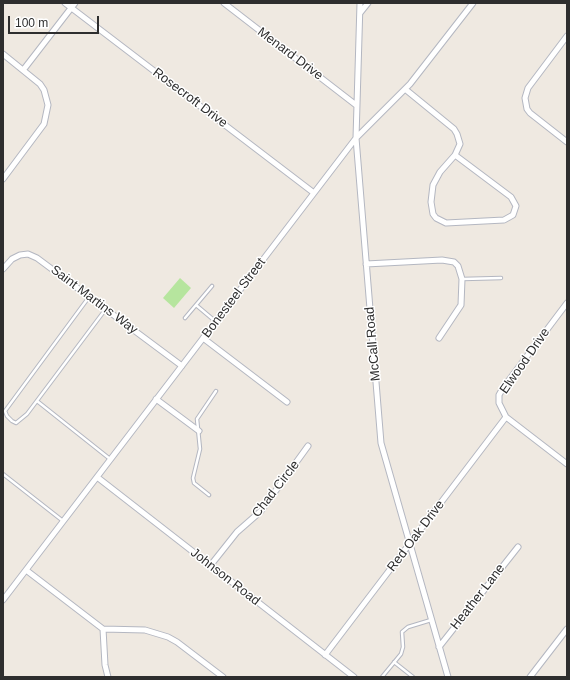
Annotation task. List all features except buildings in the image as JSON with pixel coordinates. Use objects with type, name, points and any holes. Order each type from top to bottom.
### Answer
[{"type":"street","name":"Rosecroft Drive","points":[[65,3],[73,5],[314,193]]},
{"type":"street","name":"Menard Drive","points":[[224,3],[356,105]]},
{"type":"street","name":"McCall Road","points":[[360,3],[356,138],[381,442],[448,677]]},
{"type":"street","points":[[360,14],[368,3]]},
{"type":"street","name":"Bonesteel Street","points":[[3,600],[356,138],[405,89],[473,3]]},
{"type":"street","points":[[24,69],[73,5]]},
{"type":"street","points":[[567,36],[528,88],[525,98],[527,109],[567,142]]},
{"type":"street","points":[[3,54],[24,69],[37,81],[44,90],[48,105],[47,114],[41,129],[3,179]]},
{"type":"street","points":[[405,89],[454,129],[460,144],[455,154],[440,172],[433,185],[431,202],[433,214],[436,218],[446,223],[510,218],[515,210],[515,201],[455,154]]},
{"type":"street","name":"Saint Martins Way","points":[[3,268],[12,259],[20,255],[28,254],[37,258],[182,366]]},
{"type":"street","points":[[366,264],[448,260],[458,266],[462,279],[461,305],[439,338]]},
{"type":"street","name":"Elwood Drive","points":[[506,417],[499,403],[499,395],[567,303]]},
{"type":"street","points":[[203,338],[287,402]]},
{"type":"street","points":[[156,399],[199,431]]},
{"type":"street","points":[[506,417],[567,464]]},
{"type":"street","name":"Red Oak Drive","points":[[325,655],[506,417]]},
{"type":"street","name":"Chad Circle","points":[[210,566],[237,532],[261,511],[308,446]]},
{"type":"street","name":"Johnson Road","points":[[97,477],[354,677]]},
{"type":"street","name":"Heather Lane","points":[[439,647],[518,547]]},
{"type":"street","points":[[26,570],[103,629],[132,629],[157,632],[177,642],[223,677]]},
{"type":"street","points":[[103,629],[105,665],[108,677]]},
{"type":"street","points":[[530,677],[567,629]]},
{"type":"lane","points":[[462,279],[501,278]]},
{"type":"lane","points":[[185,318],[212,286]]},
{"type":"lane","points":[[90,297],[5,411],[7,416],[16,423],[27,414],[106,309]]},
{"type":"lane","points":[[196,305],[216,322]]},
{"type":"lane","points":[[209,495],[194,483],[193,478],[200,449],[197,419],[216,391]]},
{"type":"lane","points":[[37,401],[110,459]]},
{"type":"lane","points":[[3,474],[63,521]]},
{"type":"lane","points":[[382,677],[401,654],[403,647],[402,632],[408,627],[432,620]]},
{"type":"lane","points":[[394,662],[413,677]]},
{"type":"green space","points":[[180,278],[191,288],[174,308],[163,298]]}]
